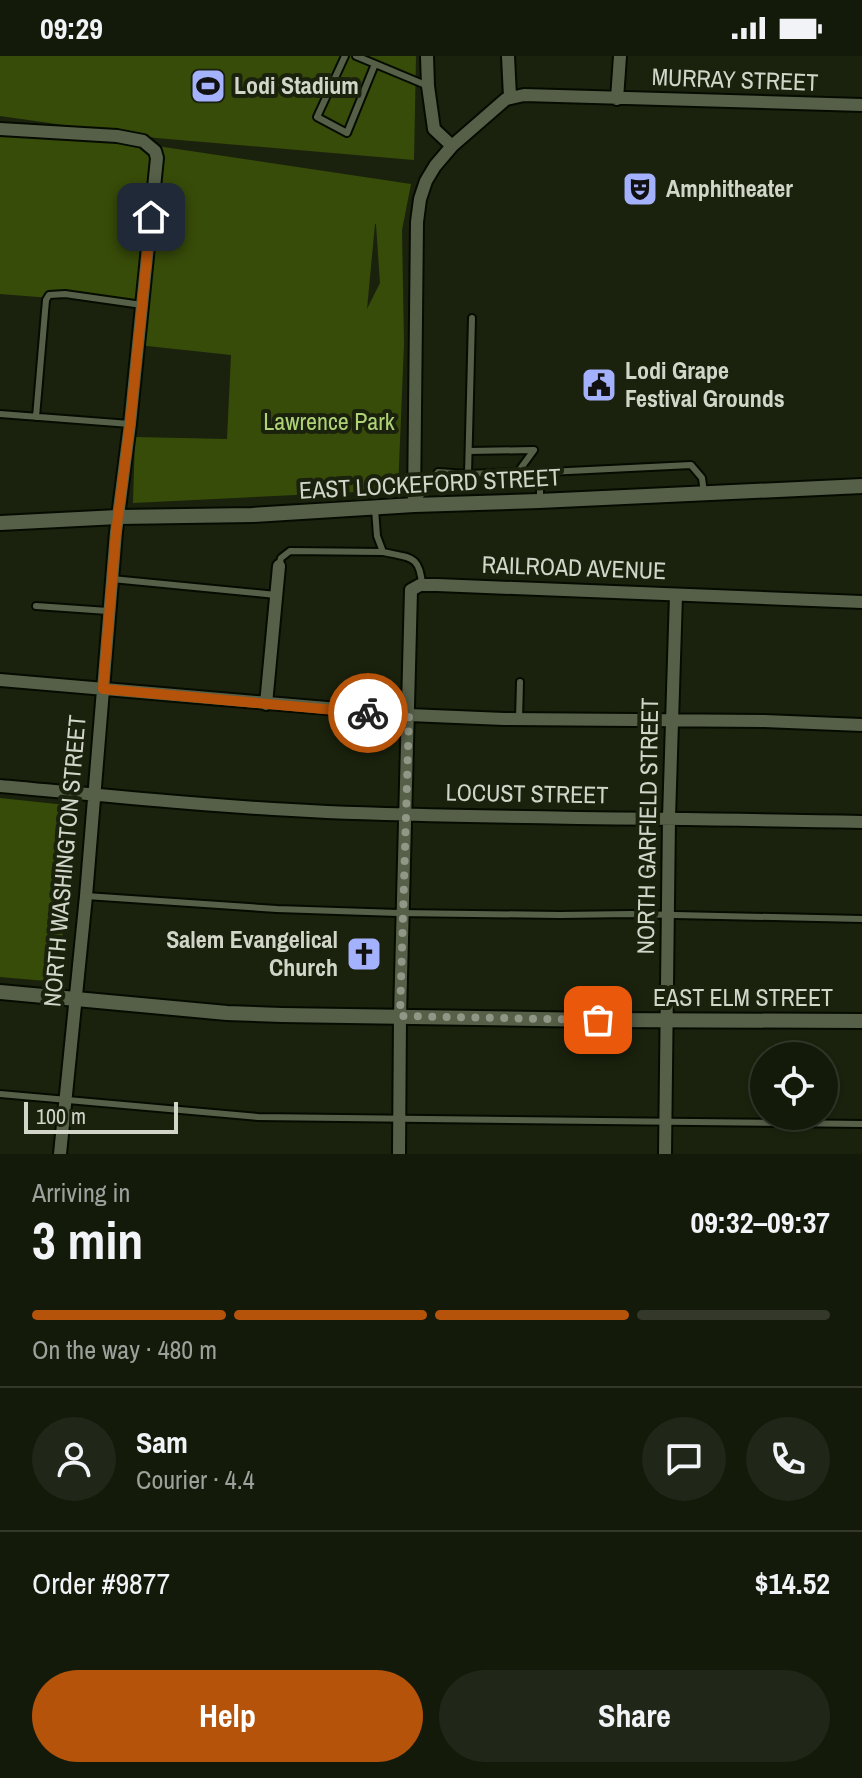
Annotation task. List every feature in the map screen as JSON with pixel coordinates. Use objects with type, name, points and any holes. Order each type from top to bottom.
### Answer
[{"type":"street","points":[[427,56],[434,129],[452,146]]},
{"type":"street","points":[[414,505],[417,222],[420,199],[435,166],[452,146],[510,97],[508,56]]},
{"type":"street","points":[[617,99],[620,56]]},
{"type":"street","name":"MURRAY STREET","points":[[510,97],[862,105]]},
{"type":"street","name":"NORTH WASHINGTON STREET","points":[[0,129],[117,136],[143,141],[155,151],[157,158],[112,579],[61,1154]]},
{"type":"street","name":"EAST LOCKEFORD STREET","points":[[0,523],[252,515],[862,486]]},
{"type":"street","points":[[266,704],[279,566]]},
{"type":"street","points":[[399,1154],[409,610],[411,590],[422,585]]},
{"type":"street","name":"RAILROAD AVENUE","points":[[422,585],[862,602]]},
{"type":"street","name":"NORTH GARFIELD STREET","points":[[665,1154],[669,818],[676,595]]},
{"type":"street","points":[[0,680],[409,715],[862,725]]},
{"type":"street","name":"LOCUST STREET","points":[[0,786],[255,808],[537,818],[862,822]]},
{"type":"street","name":"EAST ELM STREET","points":[[0,992],[227,1013],[862,1021]]},
{"type":"lane","points":[[345,56],[317,117],[347,133],[375,64]]},
{"type":"lane","points":[[356,56],[428,86]]},
{"type":"lane","points":[[36,417],[46,300],[49,295],[65,294],[142,305]]},
{"type":"lane","points":[[468,474],[472,318]]},
{"type":"lane","points":[[0,414],[130,424]]},
{"type":"lane","points":[[414,505],[438,472],[518,472],[534,450],[469,451]]},
{"type":"lane","points":[[539,501],[540,486],[548,472],[691,465],[702,478],[704,493]]},
{"type":"lane","points":[[375,507],[377,536],[383,552]]},
{"type":"lane","points":[[279,566],[281,558],[290,551],[383,552],[417,562],[421,569],[422,585]]},
{"type":"lane","points":[[112,579],[276,595]]},
{"type":"lane","points":[[36,606],[110,611]]},
{"type":"lane","points":[[519,719],[520,682]]},
{"type":"lane","points":[[86,896],[277,909],[402,913],[862,919]]},
{"type":"lane","points":[[0,1094],[258,1117],[862,1124]]},
{"type":"green space","name":"Lodi Stadium","points":[[0,56],[416,56],[414,160],[156,138],[0,116]]},
{"type":"green space","name":"Lawrence Park","points":[[0,130],[150,145],[411,184],[402,230],[404,344],[398,490],[133,503],[135,437],[227,439],[231,355],[138,345],[140,305],[0,294]],"holes":[[[375,224],[376,224],[380,283],[367,309]]]},
{"type":"green space","points":[[0,798],[75,806],[58,982],[0,977]]},
{"type":"way so far","points":[[368,713],[409,715],[400,1016],[598,1020]]},
{"type":"place","name":"Lodi Stadium","points":[[208,86]]},
{"type":"place","name":"Amphitheater","points":[[640,189]]},
{"type":"place","name":"Lodi Grape Festival Grounds","points":[[599,385]]},
{"type":"place","name":"Salem Evangelical Church","points":[[364,954]]},
{"type":"route","points":[[151,217],[116,532],[103,689],[368,713]]}]
